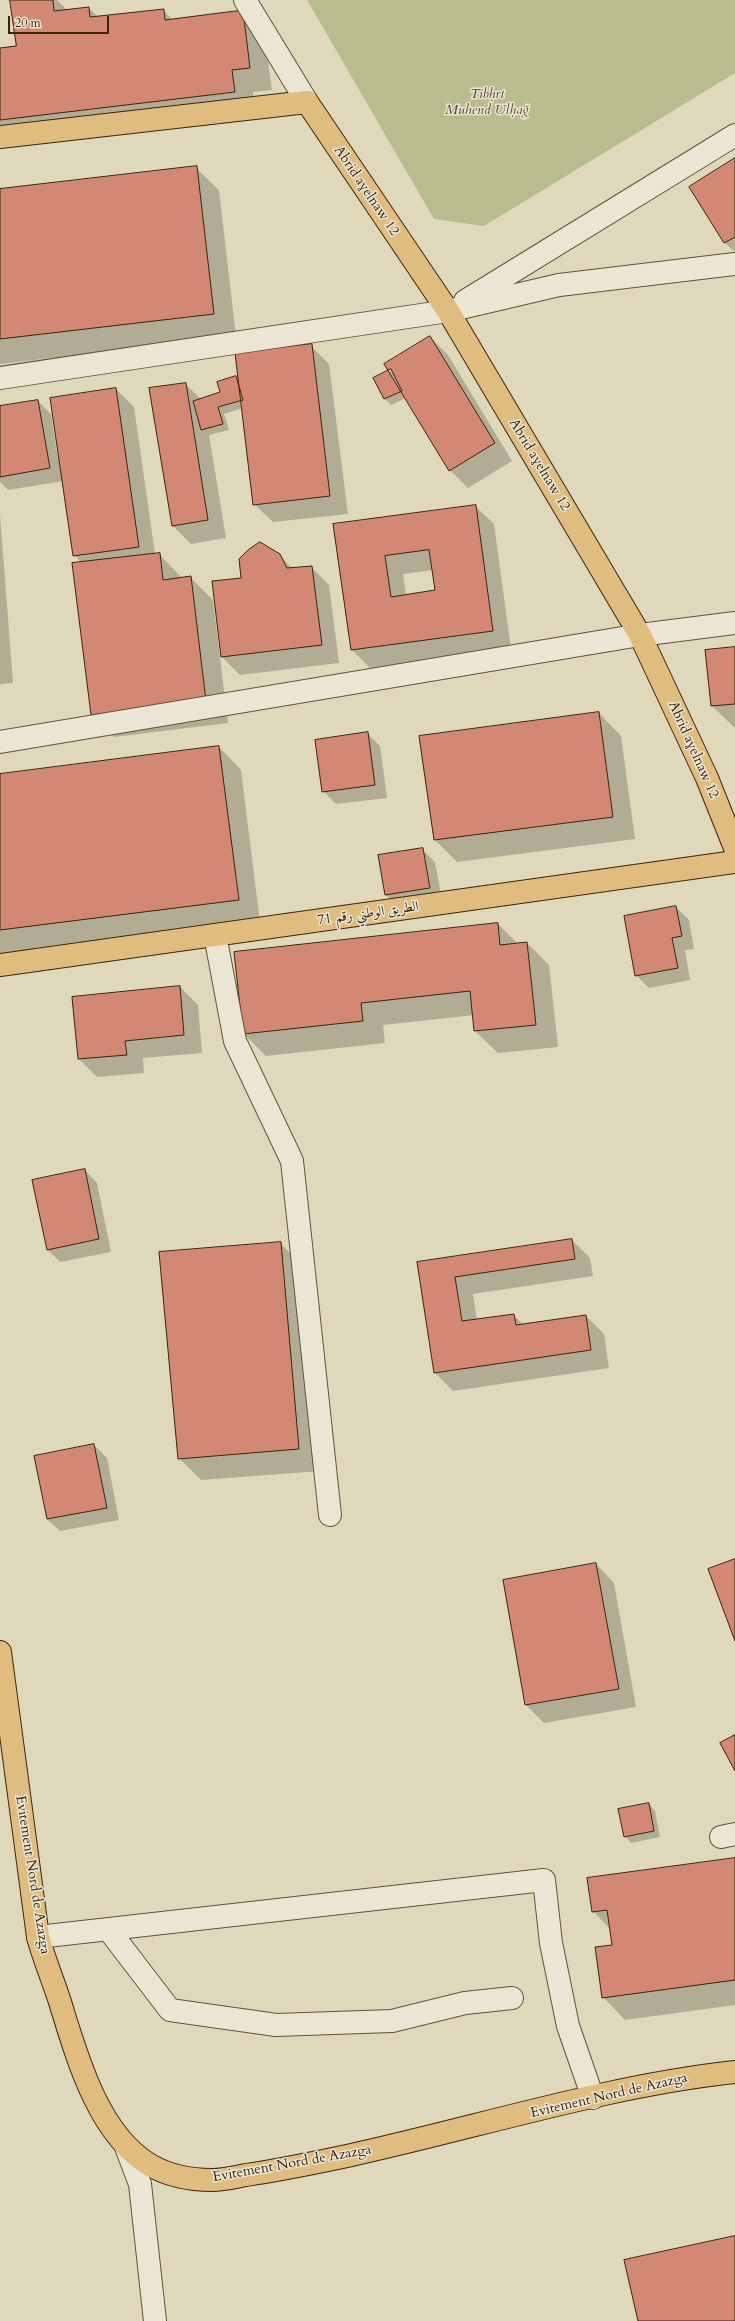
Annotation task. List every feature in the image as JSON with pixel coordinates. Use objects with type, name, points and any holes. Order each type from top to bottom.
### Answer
[{"type":"main road","points":[[0,137],[307,102]]},
{"type":"main road","name":"Abrid aɣelnaw 12","points":[[307,102],[448,311],[640,635],[707,778],[735,848]]},
{"type":"main road","name":"الطريق الوطني رقم 71","points":[[0,965],[735,862]]},
{"type":"main road","name":"Evitement Nord de Azazga","points":[[0,1652],[38,1937],[70,2035],[92,2092],[107,2122],[126,2147],[150,2165],[182,2178],[214,2180],[270,2171],[410,2142],[593,2098],[696,2076],[735,2072]]},
{"type":"street","points":[[245,0],[307,102]]},
{"type":"street","points":[[448,311],[735,135]]},
{"type":"street","points":[[0,378],[448,311],[559,285],[735,264]]},
{"type":"street","points":[[0,742],[640,635],[735,623]]},
{"type":"street","points":[[215,935],[235,1041],[292,1161],[330,1515]]},
{"type":"street","points":[[38,1937],[544,1880],[551,1943],[568,2026],[593,2098]]},
{"type":"street","points":[[108,1929],[170,2010],[276,2025],[392,2021],[465,2003],[512,1998]]},
{"type":"street","points":[[126,2147],[140,2184],[155,2321]]},
{"type":"green space","name":"Tibḥrt Muhend Ulḥaǧ","points":[[307,0],[735,0],[735,73],[484,226],[434,219]]},
{"type":"building","points":[[10,0],[53,0],[54,11],[89,7],[90,17],[164,9],[165,20],[243,10],[250,68],[232,70],[235,92],[0,120],[0,48],[16,46]]},
{"type":"building","points":[[735,158],[735,237],[724,243],[689,187]]},
{"type":"building","points":[[197,166],[214,314],[0,339],[0,189]]},
{"type":"building","points":[[430,336],[495,443],[449,471],[384,364]]},
{"type":"building","points":[[312,344],[330,496],[253,505],[235,353]]},
{"type":"building","points":[[391,369],[402,391],[384,399],[373,378]]},
{"type":"building","points":[[236,376],[243,400],[218,407],[223,424],[201,430],[193,401],[220,392],[217,382]]},
{"type":"building","points":[[186,383],[208,520],[172,526],[149,388]]},
{"type":"building","points":[[116,388],[139,547],[73,556],[50,398]]},
{"type":"building","points":[[38,400],[50,468],[0,477],[0,406]]},
{"type":"building","points":[[476,505],[493,631],[351,650],[333,524]],"holes":[[[429,550],[435,590],[391,597],[385,556]]]},
{"type":"building","points":[[260,542],[280,554],[287,568],[312,566],[322,645],[221,657],[212,581],[241,578],[239,559],[248,550]]},
{"type":"building","points":[[160,553],[163,580],[191,576],[206,701],[91,715],[72,563]]},
{"type":"building","points":[[735,647],[735,704],[711,706],[705,650]]},
{"type":"building","points":[[599,712],[613,817],[434,840],[419,736]]},
{"type":"building","points":[[368,732],[375,785],[322,792],[315,740]]},
{"type":"building","points":[[219,746],[239,900],[0,930],[0,774]]},
{"type":"building","points":[[423,848],[430,888],[385,895],[378,855]]},
{"type":"building","points":[[676,906],[682,936],[672,938],[678,968],[635,976],[624,916]]},
{"type":"building","points":[[498,923],[500,945],[527,942],[536,1025],[474,1031],[470,991],[361,1003],[363,1021],[243,1034],[234,952]]},
{"type":"building","points":[[180,986],[184,1035],[125,1041],[127,1055],[78,1059],[72,997]]},
{"type":"building","points":[[85,1169],[99,1239],[47,1250],[32,1180]]},
{"type":"building","points":[[572,1239],[575,1259],[455,1277],[462,1321],[514,1314],[516,1325],[586,1315],[591,1350],[434,1373],[417,1262]]},
{"type":"building","points":[[281,1242],[299,1449],[178,1459],[159,1252]]},
{"type":"building","points":[[94,1444],[107,1508],[47,1519],[34,1456]]},
{"type":"building","points":[[735,1559],[735,1641],[708,1569]]},
{"type":"building","points":[[596,1563],[619,1689],[525,1705],[503,1580]]},
{"type":"building","points":[[735,1735],[735,1771],[720,1743]]},
{"type":"building","points":[[649,1803],[654,1831],[624,1837],[618,1809]]},
{"type":"building","points":[[735,1858],[735,1980],[602,1998],[595,1947],[612,1945],[607,1910],[592,1912],[587,1878]]},
{"type":"building","points":[[735,2236],[735,2321],[638,2321],[624,2260]]}]
